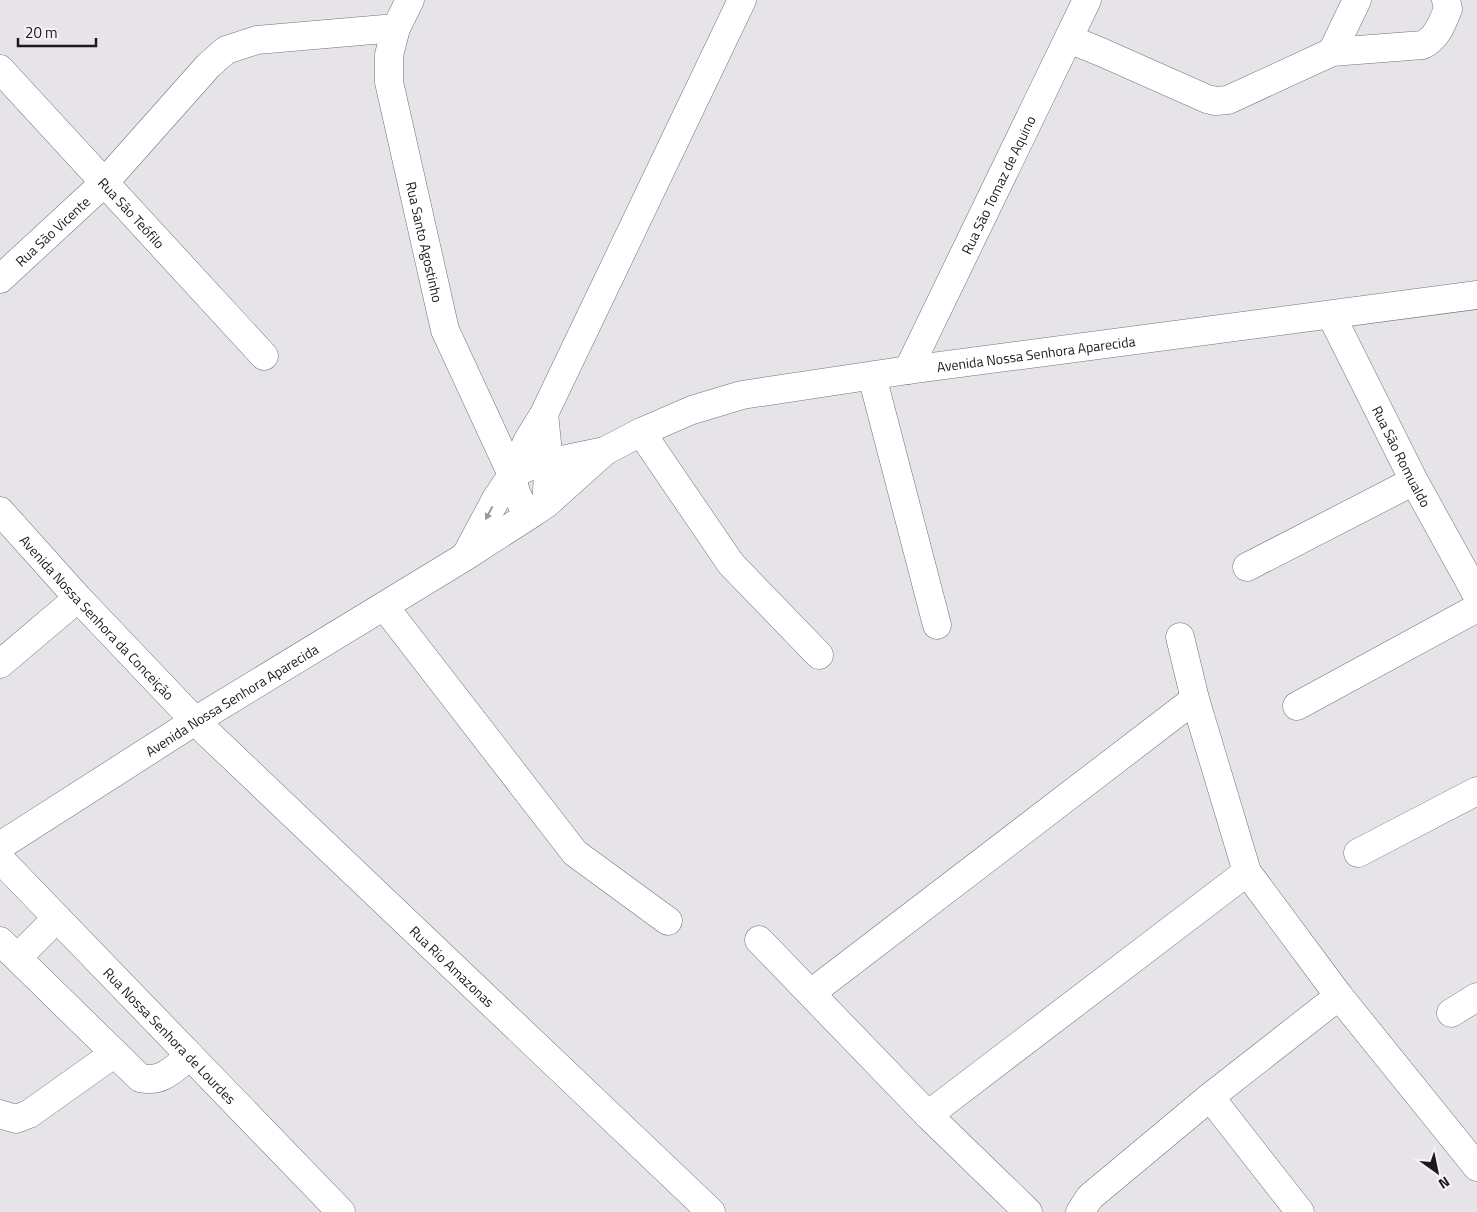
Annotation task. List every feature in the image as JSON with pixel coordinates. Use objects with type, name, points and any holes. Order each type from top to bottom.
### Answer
[{"type":"street","name":"Rua Santo Agostinho","points":[[410,0],[396,28],[389,55],[389,82],[444,330],[512,475],[516,493],[521,503],[538,509]]},
{"type":"street","points":[[466,556],[496,499],[512,475],[528,440],[544,414],[742,0]]},
{"type":"street","name":"Rua São Tomaz de Aquino","points":[[908,370],[1087,0]]},
{"type":"street","points":[[1332,52],[1357,0]]},
{"type":"street","points":[[1069,39],[1207,99],[1216,101],[1228,100],[1332,52],[1423,45],[1437,34],[1448,9],[1446,0]]},
{"type":"street","name":"Rua São Vicente","points":[[0,279],[104,183],[208,66],[226,50],[258,40],[396,28]]},
{"type":"street","name":"Rua São Teófilo","points":[[0,69],[264,356]]},
{"type":"street","name":"Avenida Nossa Senhora Aparecida","points":[[0,846],[195,721],[466,556],[538,509],[605,451],[640,432],[692,410],[742,395],[908,370],[1477,295]]},
{"type":"street","name":"Rua São Romualdo","points":[[1331,315],[1414,482],[1477,595]]},
{"type":"street","points":[[872,376],[937,625]]},
{"type":"street","points":[[538,509],[549,462],[544,414]]},
{"type":"street","points":[[640,432],[731,564],[819,655]]},
{"type":"street","name":"Avenida Nossa Senhora Aparecida","points":[[512,475],[528,467],[605,451]]},
{"type":"street","points":[[1247,567],[1414,482]]},
{"type":"street","name":"Avenida Nossa Senhora da Conceição","points":[[0,511],[78,598],[195,721]]},
{"type":"street","points":[[0,664],[78,598]]},
{"type":"street","points":[[384,606],[575,853],[668,921]]},
{"type":"street","points":[[1297,706],[1477,608]]},
{"type":"street","points":[[1180,638],[1195,699],[1247,872],[1339,996],[1477,1167]]},
{"type":"street","points":[[811,993],[1195,699]]},
{"type":"street","name":"Rua Rio Amazonas","points":[[195,721],[711,1212]]},
{"type":"street","points":[[1358,853],[1477,791]]},
{"type":"street","name":"Rua Nossa Senhora de Lourdes","points":[[0,859],[341,1212]]},
{"type":"street","points":[[928,1115],[1247,872]]},
{"type":"street","points":[[57,918],[9,949],[140,1078],[150,1080],[162,1078],[190,1056]]},
{"type":"street","points":[[759,940],[928,1115],[1028,1212]]},
{"type":"street","points":[[1090,1207],[1210,1096],[1339,996]]},
{"type":"street","points":[[1451,1012],[1477,997]]},
{"type":"street","points":[[0,1114],[16,1119],[29,1114],[115,1053]]},
{"type":"street","points":[[1210,1096],[1300,1212]]}]
